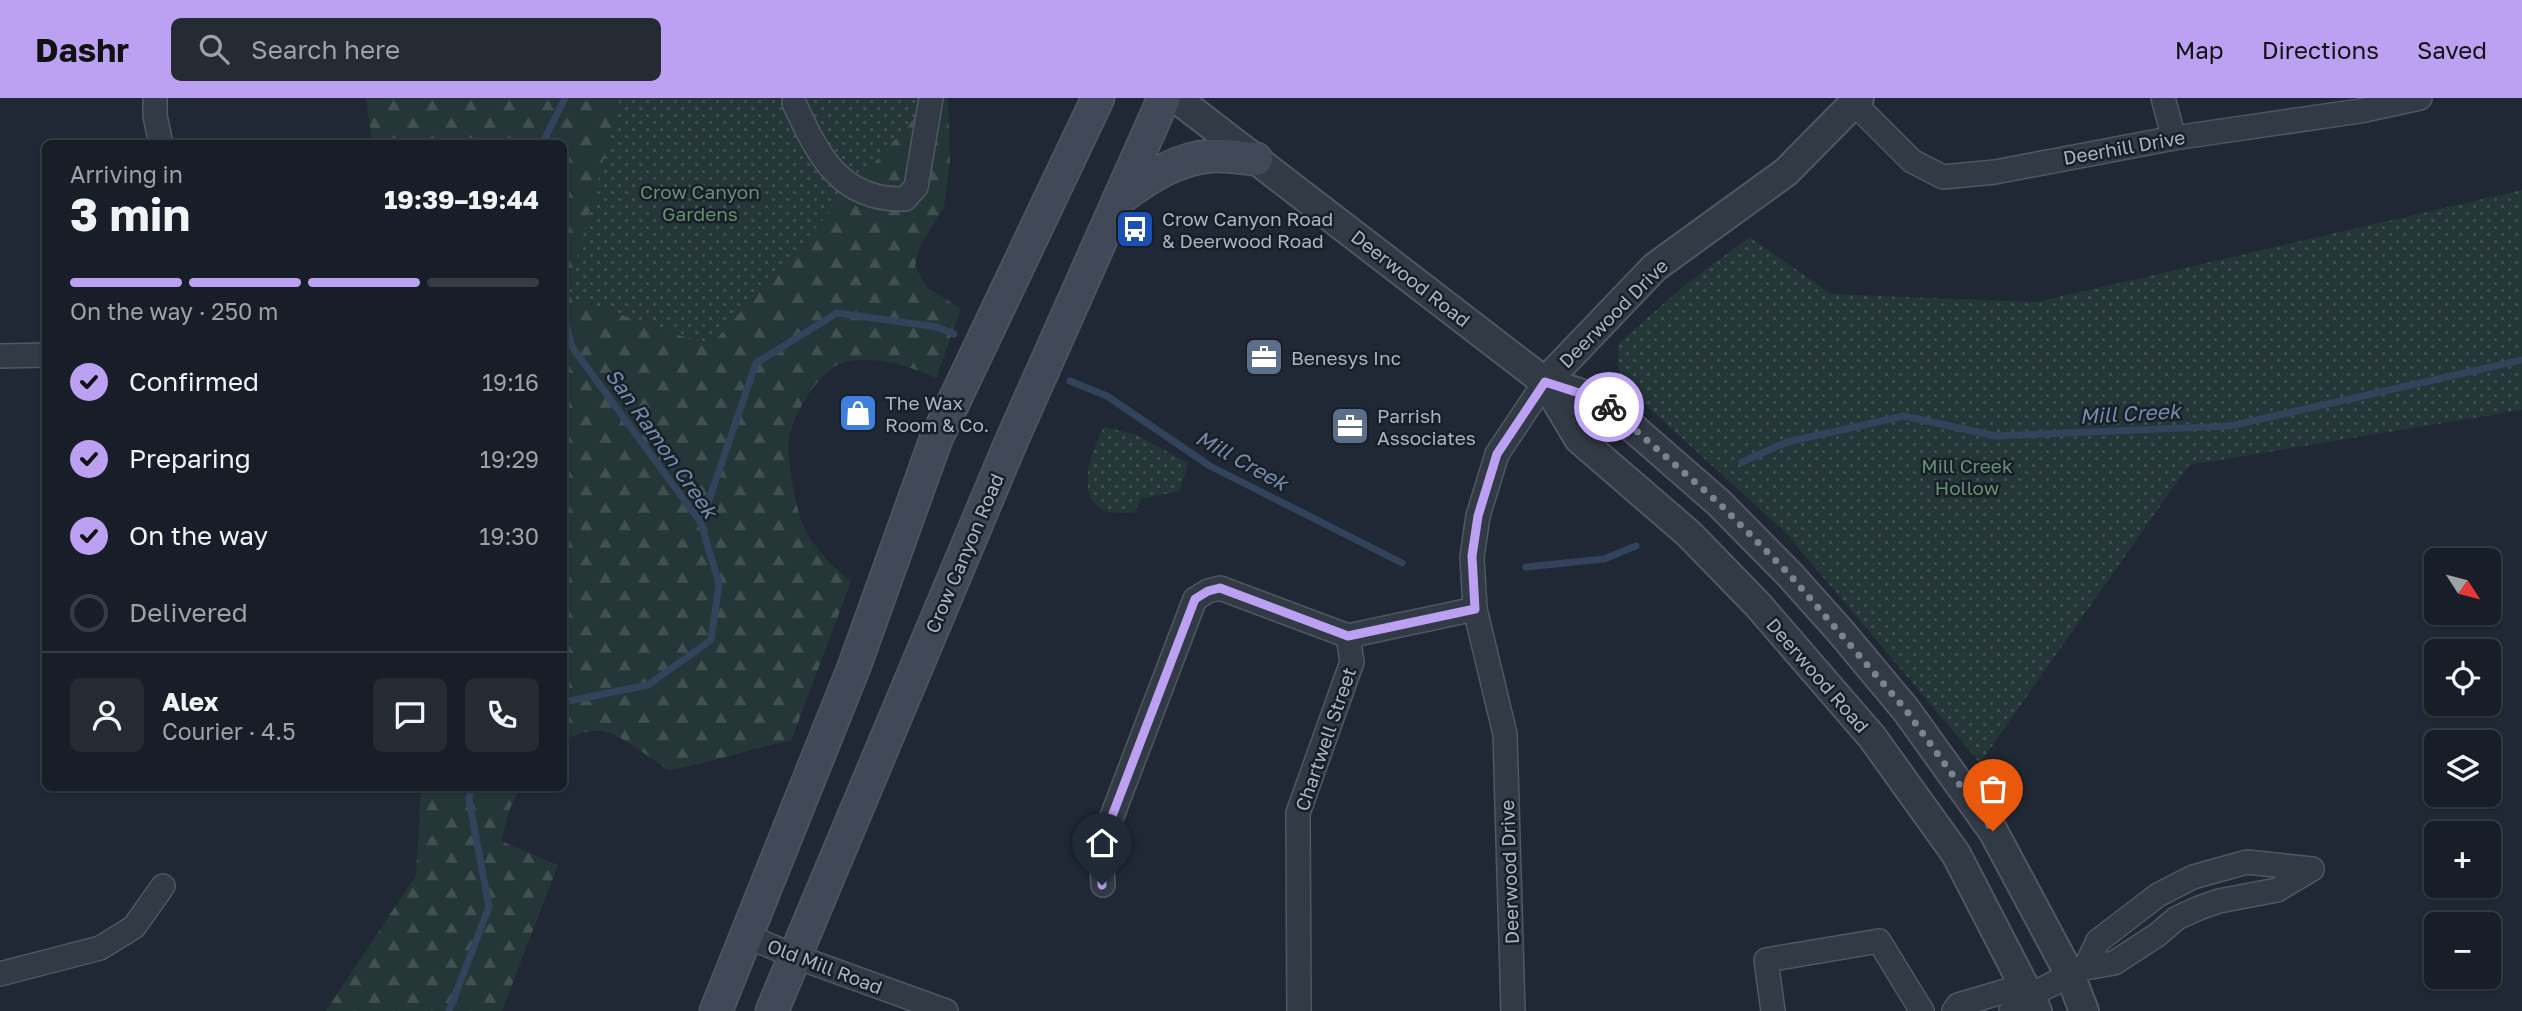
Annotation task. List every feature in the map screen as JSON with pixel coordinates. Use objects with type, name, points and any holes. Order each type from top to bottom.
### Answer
[{"type":"main road","points":[[716,1011],[744,935],[854,667],[936,439],[1098,98]]},
{"type":"main road","name":"Crow Canyon Road","points":[[772,1011],[1011,442],[1164,98]]},
{"type":"main road","points":[[1118,200],[1150,176],[1187,162],[1212,156],[1256,159]]},
{"type":"street","points":[[155,98],[155,116],[160,140]]},
{"type":"street","points":[[794,103],[814,145],[836,175],[869,195],[905,199],[916,187],[931,98]]},
{"type":"street","name":"Deerwood Road","points":[[1176,98],[1545,382],[1601,400],[1719,503],[1790,575],[1841,632],[1906,710],[1993,831],[2077,971],[2084,1011]]},
{"type":"street","points":[[2163,98],[2174,138]]},
{"type":"street","name":"Deerhill Drive","points":[[1857,101],[1912,161],[1943,177],[1995,172],[2174,138],[2360,111],[2420,98]]},
{"type":"street","name":"Deerwood Drive","points":[[1513,1011],[1505,734],[1475,609],[1472,556],[1478,516],[1497,454],[1545,382],[1655,267],[1786,172],[1857,101]]},
{"type":"street","points":[[0,356],[42,355]]},
{"type":"street","name":"Deerwood Road","points":[[1545,382],[1578,439],[1689,534],[1767,614],[1872,737],[1956,854],[2025,1004]]},
{"type":"street","points":[[1102,885],[1101,845],[1195,599],[1220,588],[1348,636],[1475,609]]},
{"type":"street","name":"Chartwell Street","points":[[1299,1011],[1298,813],[1352,662],[1348,636]]},
{"type":"street","points":[[1954,1011],[1958,1005],[2009,990],[2025,1004],[2077,971],[2114,963],[2157,935],[2177,918],[2219,901],[2277,890],[2312,869],[2247,862],[2193,877],[2158,895],[2098,942],[2077,971]]},
{"type":"street","points":[[0,974],[100,948],[134,927],[163,886]]},
{"type":"street","name":"Old Mill Road","points":[[744,935],[946,1011]]},
{"type":"street","points":[[1773,1011],[1766,960],[1879,941],[1922,1011]]},
{"type":"green space","points":[[366,98],[948,98],[950,162],[944,207],[920,246],[915,266],[927,287],[961,309],[936,378],[890,363],[865,360],[842,363],[833,367],[816,384],[801,407],[791,430],[790,471],[803,525],[818,549],[851,582],[791,741],[668,770],[607,732],[590,731],[567,739],[567,140],[372,140]]},
{"type":"green space","name":"Crow Canyon Gardens","points":[[620,98],[920,98],[919,113],[710,346],[567,296]]},
{"type":"green space","name":"Mill Creek Hollow","points":[[2522,190],[2522,410],[2189,465],[1980,763],[1785,532],[1619,381],[1618,344],[1686,284],[1750,237],[1831,294],[2037,302]]},
{"type":"green space","points":[[1104,427],[1135,434],[1188,463],[1180,491],[1141,499],[1134,513],[1109,512],[1096,505],[1090,495],[1088,472]]},
{"type":"green space","points":[[421,791],[519,791],[510,808],[501,841],[558,865],[502,1011],[326,1011],[416,875]]},
{"type":"waterway","name":"San Ramon Creek","points":[[544,140],[565,98]]},
{"type":"waterway","name":"Mill Creek","points":[[701,523],[756,363],[837,313],[937,327],[954,334]]},
{"type":"waterway","name":"San Ramon Creek","points":[[567,329],[572,347],[701,523],[719,584],[711,640],[648,685],[567,701]]},
{"type":"waterway","name":"Mill Creek","points":[[1742,462],[1787,442],[1904,416],[1996,436],[2230,426],[2522,360]]},
{"type":"waterway","name":"Mill Creek","points":[[1070,381],[1107,396],[1210,466],[1402,563]]},
{"type":"waterway","name":"Mill Creek","points":[[1526,567],[1604,559],[1636,546]]},
{"type":"waterway","name":"San Ramon Creek","points":[[449,1011],[489,907],[469,799],[470,791]]},
{"type":"way so far","points":[[1609,407],[1719,503],[1790,575],[1906,710],[1993,831]]},
{"type":"place","name":"Crow Canyon Road & Deerwood Road","points":[[1135,229]]},
{"type":"place","name":"Benesys Inc","points":[[1264,357]]},
{"type":"place","name":"The Wax Room & Co.","points":[[858,413]]},
{"type":"place","name":"Parrish Associates","points":[[1350,426]]},
{"type":"route","points":[[1102,885],[1101,845],[1195,599],[1220,588],[1348,636],[1475,609],[1472,556],[1478,516],[1497,454],[1545,382],[1601,400],[1609,407]]}]
